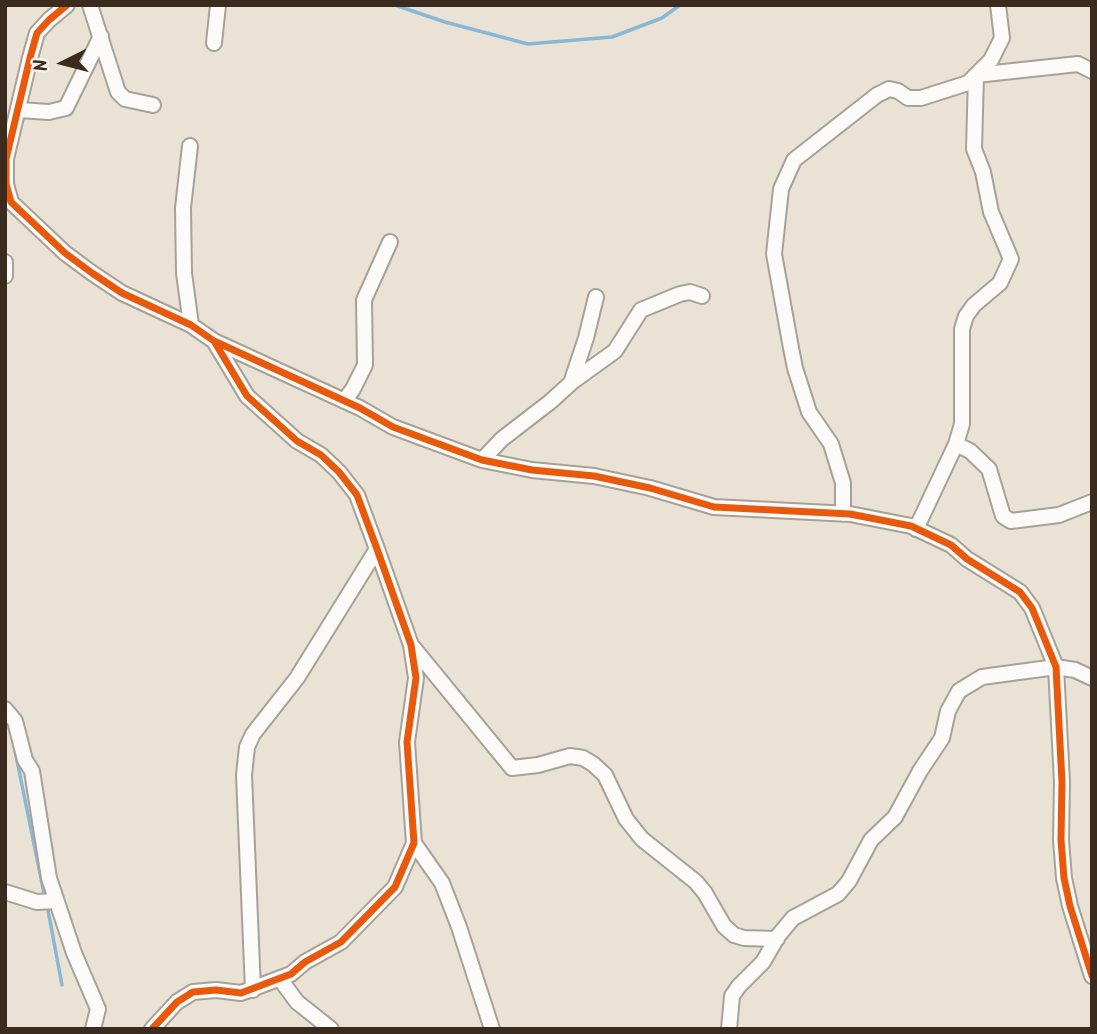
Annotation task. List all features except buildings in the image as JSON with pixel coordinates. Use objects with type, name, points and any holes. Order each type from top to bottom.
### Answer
[{"type":"street","points":[[67,5],[37,33],[6,159],[8,206],[65,254],[122,293],[191,325],[214,341],[344,401],[393,427],[482,460],[532,470],[594,476],[650,488],[714,508],[843,514],[884,520],[916,529],[951,545],[967,559],[1020,592],[1032,608],[1056,667],[1062,782],[1060,840],[1064,878],[1092,976]]},
{"type":"street","points":[[90,5],[118,92],[125,99],[153,105]]},
{"type":"street","points":[[214,43],[218,5]]},
{"type":"street","points":[[843,514],[843,483],[831,444],[809,412],[791,348],[774,254],[781,189],[794,160],[877,95],[888,89],[898,91],[908,98],[921,98],[968,83],[991,60],[1002,38],[998,5]]},
{"type":"street","points":[[5,103],[49,113],[66,108],[102,36]]},
{"type":"street","points":[[976,75],[1077,64],[1092,71]]},
{"type":"street","points":[[916,529],[956,444],[962,424],[962,329],[966,316],[974,305],[1000,283],[1011,259],[991,212],[983,172],[974,149],[976,75]]},
{"type":"street","points":[[190,146],[183,208],[184,273],[191,325]]},
{"type":"street","points":[[344,401],[365,365],[364,300],[390,243]]},
{"type":"street","points":[[5,262],[5,276]]},
{"type":"street","points":[[482,460],[502,439],[615,351],[641,310],[680,294],[690,292],[702,296]]},
{"type":"street","points":[[571,383],[596,297]]},
{"type":"street","points":[[152,1029],[177,1002],[193,992],[216,990],[242,993],[253,990],[291,974],[305,962],[341,942],[396,887],[414,843],[407,741],[416,678],[411,645],[357,495],[321,455],[297,441],[247,396],[214,341]]},
{"type":"street","points":[[956,444],[971,451],[989,469],[1003,516],[1011,521],[1059,515],[1092,502]]},
{"type":"street","points":[[253,990],[244,775],[247,747],[253,734],[297,678],[377,549]]},
{"type":"street","points":[[411,645],[512,768],[538,765],[570,756],[583,758],[593,764],[605,775],[626,819],[642,839],[696,882],[724,926],[734,935],[744,938],[777,939]]},
{"type":"street","points":[[729,1029],[732,996],[763,962],[793,918],[838,894],[849,881],[871,840],[895,817],[942,738],[948,711],[959,691],[982,677],[1056,667],[1075,670],[1092,678]]},
{"type":"street","points":[[5,709],[15,721],[25,760],[33,771],[49,878],[48,902],[99,1009],[93,1029]]},
{"type":"street","points":[[414,843],[442,883],[492,1029]]},
{"type":"street","points":[[5,892],[48,902]]},
{"type":"street","points":[[280,979],[297,1002],[331,1029]]},
{"type":"waterway","points":[[395,5],[445,22],[528,44],[612,37],[662,18],[680,5]]},
{"type":"waterway","points":[[13,741],[45,898]]},
{"type":"waterway","points":[[47,905],[62,985]]},
{"type":"cycle path","points":[[67,5],[37,33],[6,159],[6,184],[11,202],[65,253],[92,273],[122,293],[191,325],[214,341],[247,396],[297,441],[321,455],[339,472],[357,495],[411,645],[416,678],[407,742],[414,843],[395,887],[341,942],[305,962],[291,974],[241,993],[216,990],[193,992],[177,1002],[152,1029]]},
{"type":"cycle path","points":[[214,341],[360,408],[393,427],[482,460],[532,470],[594,476],[650,488],[714,507],[850,514],[911,526],[951,545],[967,559],[1020,592],[1032,608],[1056,667],[1064,878],[1092,976]]}]
